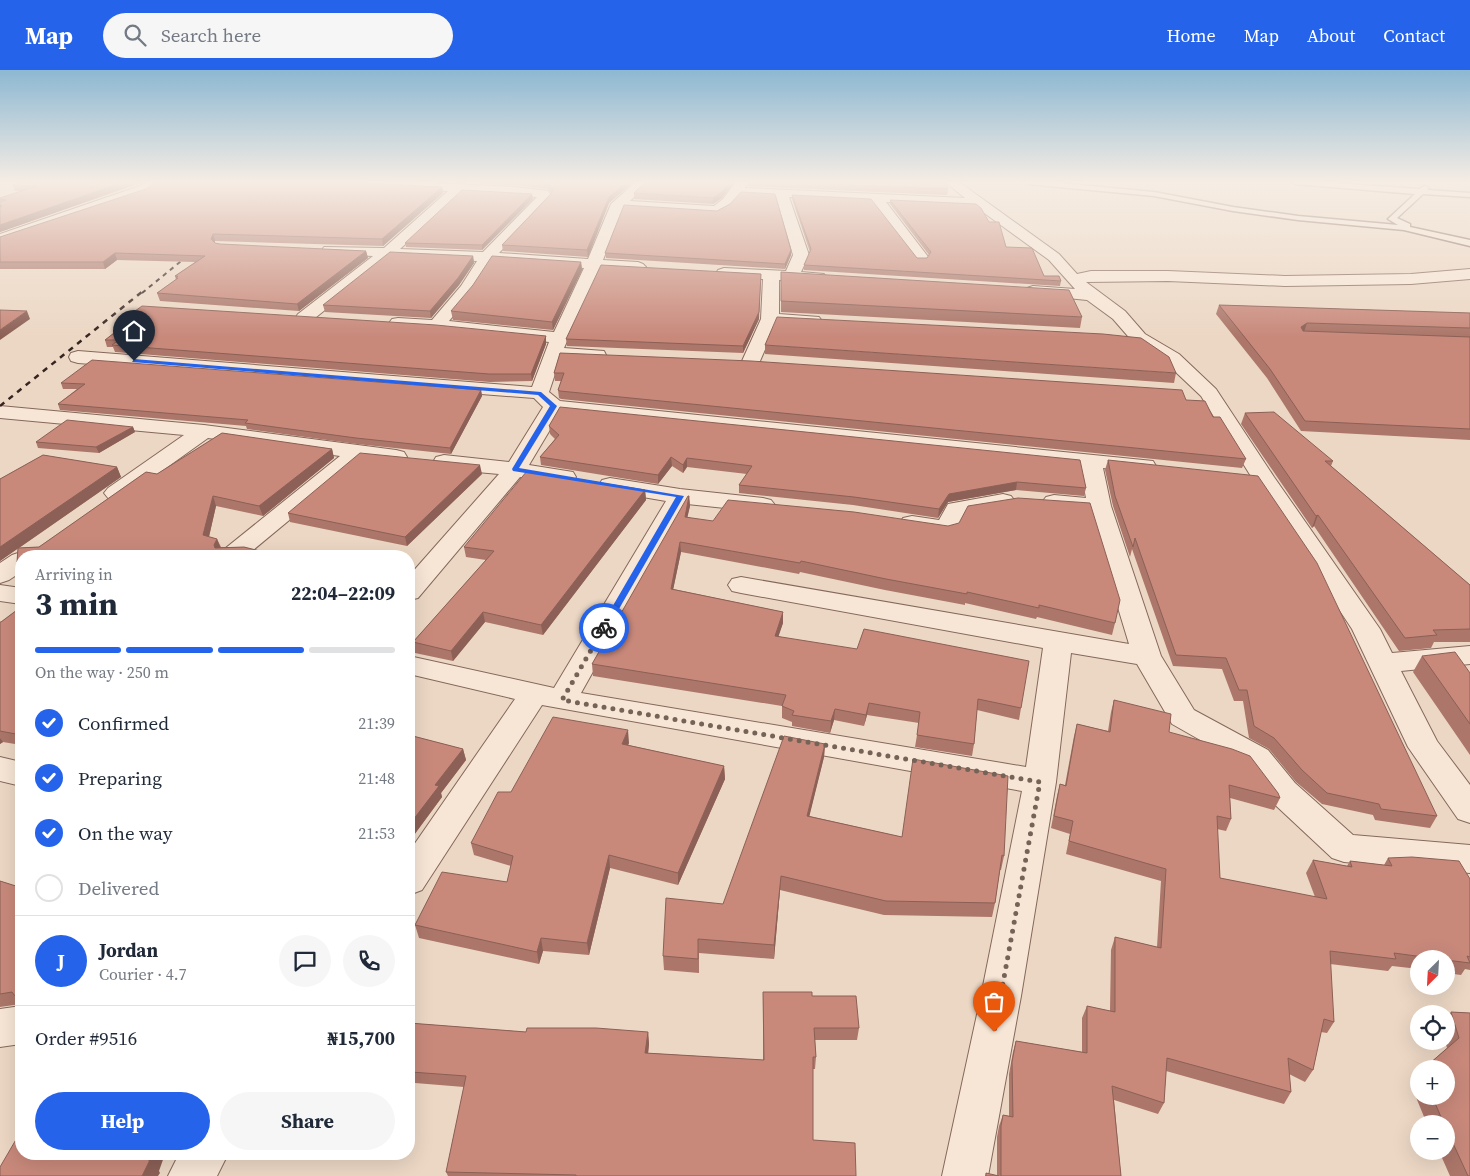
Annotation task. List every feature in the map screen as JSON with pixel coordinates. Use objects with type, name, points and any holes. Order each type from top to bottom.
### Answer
[{"type":"street","points":[[0,239],[16,234]]},
{"type":"street","points":[[304,318],[387,253],[408,234]]},
{"type":"street","points":[[437,325],[467,290],[487,257],[509,234]]},
{"type":"street","points":[[415,585],[515,469],[546,400],[557,345],[606,234]]},
{"type":"street","points":[[791,276],[801,255],[794,234]]},
{"type":"street","points":[[902,234],[921,258]]},
{"type":"street","points":[[1022,234],[1054,257],[1074,279],[1119,315],[1129,337],[1172,358],[1208,393],[1263,478],[1366,629],[1424,747],[1470,810]]},
{"type":"street","points":[[319,250],[487,257],[653,268]]},
{"type":"street","points":[[712,272],[830,278]]},
{"type":"street","points":[[1074,279],[1091,276],[1168,276],[1285,281],[1411,279],[1470,274]]},
{"type":"street","points":[[751,361],[770,319],[771,276]]},
{"type":"street","points":[[1014,290],[1091,294]]},
{"type":"street","points":[[285,317],[333,320]]},
{"type":"street","points":[[770,319],[830,322]]},
{"type":"street","points":[[380,322],[437,325],[612,356]]},
{"type":"street","points":[[78,357],[546,400],[1167,468]]},
{"type":"street","points":[[731,360],[771,362]]},
{"type":"street","points":[[1180,391],[1208,393]]},
{"type":"street","points":[[0,412],[204,431],[357,454],[515,469],[680,496],[786,507]]},
{"type":"street","points":[[100,505],[204,431]]},
{"type":"street","points":[[238,550],[357,454]]},
{"type":"street","points":[[1090,460],[1100,506],[1147,656],[1183,717],[1257,758],[1283,792],[1344,848],[1470,859]]},
{"type":"street","points":[[1234,475],[1263,478]]},
{"type":"street","points":[[415,868],[549,696],[680,496]]},
{"type":"street","points":[[890,520],[947,528],[956,509],[1016,499],[1100,506]]},
{"type":"street","points":[[0,576],[15,565]]},
{"type":"street","points":[[741,585],[1058,642],[1147,656]]},
{"type":"street","points":[[0,593],[15,595]]},
{"type":"street","points":[[966,1176],[1040,782],[1058,642]]},
{"type":"street","points":[[1383,663],[1470,655]]},
{"type":"street","points":[[415,666],[549,696],[1040,782]]},
{"type":"street","points":[[0,769],[15,773]]},
{"type":"street","points":[[0,1028],[15,1026]]},
{"type":"street","points":[[191,1176],[201,1160]]},
{"type":"lane","points":[[1429,234],[1470,243]]},
{"type":"building","points":[[10,234],[388,234],[382,239],[213,234],[211,239],[215,243],[220,244],[366,251],[297,304],[157,293],[178,278],[176,278],[178,276],[175,276],[205,256],[115,253],[103,262],[0,262],[0,237]]},
{"type":"building","points":[[415,234],[493,234],[482,245],[405,243]]},
{"type":"building","points":[[513,234],[594,234],[587,250],[502,245]]},
{"type":"building","points":[[613,234],[786,234],[791,250],[785,264],[605,253]]},
{"type":"building","points":[[806,234],[898,234],[917,258],[927,258],[931,252],[917,234],[1002,234],[1006,247],[1032,248],[1044,276],[1059,276],[1061,281],[804,265],[811,249]]},
{"type":"building","points":[[390,252],[473,256],[458,278],[430,311],[323,305]]},
{"type":"building","points":[[492,256],[581,262],[552,322],[451,311],[473,285]]},
{"type":"building","points":[[601,265],[761,274],[759,312],[743,346],[566,339]]},
{"type":"building","points":[[781,272],[1069,290],[1082,317],[781,301]]},
{"type":"building","points":[[1219,305],[1470,313],[1470,328],[1307,323],[1301,327],[1303,331],[1470,337],[1470,429],[1305,421],[1270,369]]},
{"type":"building","points":[[142,306],[436,325],[546,336],[531,374],[489,374],[112,345],[119,340],[105,340],[131,320],[124,319]]},
{"type":"building","points":[[0,310],[27,311],[0,330]]},
{"type":"building","points":[[777,317],[1103,334],[1141,338],[1169,357],[1176,373],[765,345]]},
{"type":"building","points":[[560,353],[751,361],[1182,390],[1186,400],[1205,401],[1213,417],[1220,417],[1246,459],[560,391],[558,390],[564,373],[554,373]]},
{"type":"building","points":[[92,360],[481,390],[450,448],[245,423],[248,420],[58,404],[85,384],[61,383]]},
{"type":"building","points":[[560,407],[1080,460],[1086,488],[1017,482],[949,494],[939,509],[854,497],[739,485],[752,466],[687,458],[683,465],[671,457],[658,475],[540,457],[559,435],[549,426]]},
{"type":"building","points":[[1274,412],[1333,461],[1325,461],[1470,585],[1470,629],[1433,630],[1437,635],[1405,638],[1318,515],[1316,516],[1245,413]]},
{"type":"building","points":[[67,420],[133,427],[96,447],[36,442]]},
{"type":"building","points":[[222,433],[332,449],[259,506],[213,496],[203,535],[217,539],[214,545],[215,548],[244,547],[256,550],[18,550],[18,548],[39,547],[146,472],[157,474]]},
{"type":"building","points":[[360,453],[480,465],[405,537],[288,513]]},
{"type":"building","points":[[43,455],[117,467],[0,547],[0,479]]},
{"type":"building","points":[[1108,460],[1258,476],[1317,563],[1437,816],[1381,809],[1379,804],[1327,793],[1302,770],[1274,738],[1254,726],[1247,690],[1239,690],[1226,658],[1176,655],[1135,538],[1133,547],[1115,496]]},
{"type":"building","points":[[527,471],[645,490],[541,625],[483,612],[451,651],[415,642],[415,640],[494,551],[464,547]]},
{"type":"building","points":[[688,496],[685,517],[713,521],[728,500],[854,512],[948,526],[959,523],[968,506],[1018,498],[1090,503],[1120,600],[1115,623],[1039,605],[1039,608],[967,592],[967,594],[886,579],[801,561],[800,563],[680,542],[671,589],[783,612],[775,636],[857,649],[864,629],[1029,661],[1021,708],[978,699],[974,744],[917,735],[920,712],[869,703],[866,715],[835,709],[831,721],[792,715],[794,711],[782,706],[786,695],[592,664]]},
{"type":"building","points":[[15,612],[15,734],[0,731],[1,622]]},
{"type":"building","points":[[1455,652],[1470,673],[1470,724],[1422,656]]},
{"type":"building","points":[[1114,700],[1171,714],[1169,732],[1232,749],[1250,756],[1278,793],[1280,798],[1229,785],[1231,819],[1217,816],[1220,878],[1327,899],[1313,860],[1352,867],[1350,861],[1392,866],[1388,858],[1412,857],[1459,861],[1470,879],[1470,957],[1467,956],[1470,963],[1455,961],[1455,950],[1410,950],[1410,955],[1394,953],[1396,959],[1330,951],[1334,1022],[1324,1019],[1313,1070],[1288,1058],[1291,1092],[1167,1058],[1164,1103],[1112,1086],[1121,1176],[1001,1176],[1001,1126],[1003,1115],[1013,1117],[1012,1062],[1016,1041],[1087,1053],[1087,1006],[1115,1012],[1115,937],[1161,948],[1166,869],[1069,841],[1073,821],[1054,816],[1060,784],[1066,786],[1077,724],[1110,732]]},
{"type":"building","points":[[553,717],[628,730],[622,744],[724,766],[678,873],[609,855],[587,943],[541,938],[537,952],[415,925],[442,872],[507,882],[513,856],[471,843],[498,792],[511,792]]},
{"type":"building","points":[[784,736],[825,744],[807,816],[902,837],[913,759],[1008,776],[1004,856],[1002,855],[995,903],[886,901],[781,876],[774,945],[698,939],[698,959],[663,956],[666,898],[723,904]]},
{"type":"building","points":[[415,737],[463,749],[435,785],[439,786],[415,817]]},
{"type":"building","points":[[0,881],[15,886],[15,995],[12,992],[0,994]]},
{"type":"building","points":[[763,992],[812,992],[812,996],[856,996],[859,1028],[814,1028],[816,1057],[813,1057],[813,1140],[855,1143],[856,1176],[576,1176],[446,1172],[466,1076],[415,1072],[415,1023],[526,1032],[527,1028],[596,1028],[648,1032],[645,1053],[764,1060]]},
{"type":"building","points":[[1455,1012],[1470,1013],[1470,1176],[1468,1176],[1455,1148],[1455,1115],[1440,1115],[1436,1105],[1455,1105],[1455,1060],[1434,1060],[1445,1050],[1455,1050],[1455,1041],[1459,1038],[1455,1025]]},
{"type":"building","points":[[15,1141],[15,1160],[150,1160],[142,1176],[0,1176],[0,1167]]},
{"type":"building","points":[[986,1173],[999,1176],[986,1176]]},
{"type":"railway","points":[[142,293],[191,253]]},
{"type":"railway","points":[[0,406],[143,291]]},
{"type":"way so far","points":[[604,628],[562,700],[1040,782],[994,1032]]},
{"type":"route","points":[[134,361],[539,393],[554,406],[515,469],[680,496],[604,628]]}]
